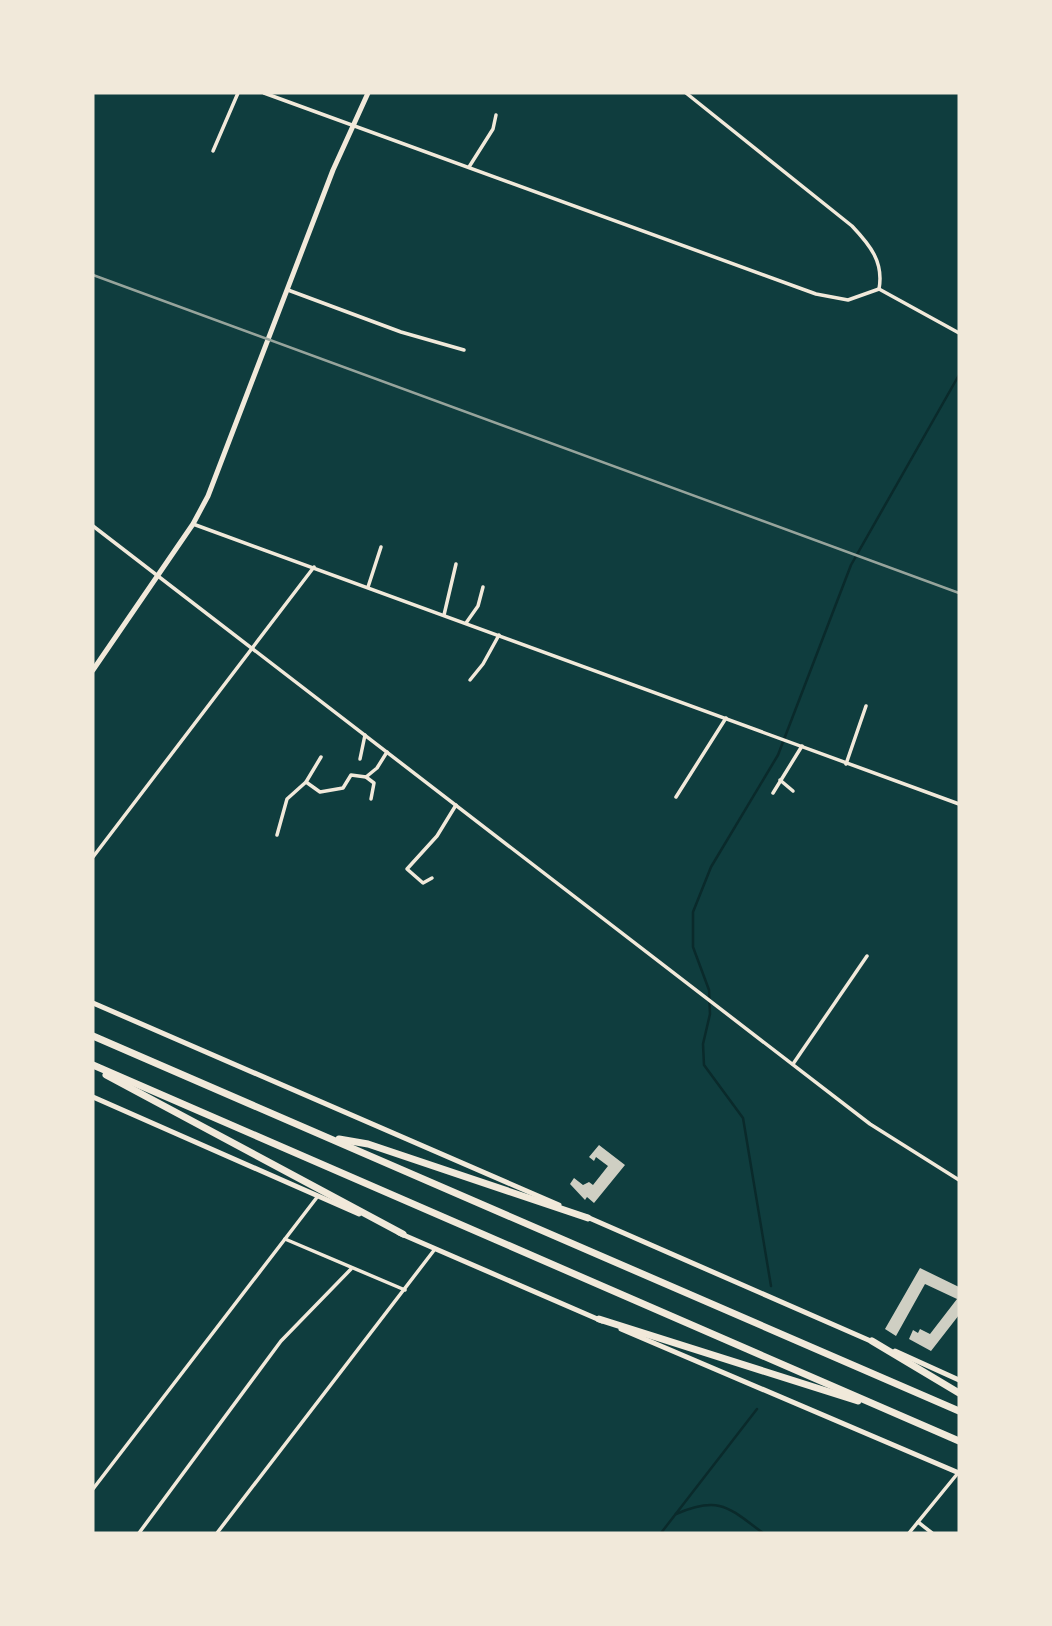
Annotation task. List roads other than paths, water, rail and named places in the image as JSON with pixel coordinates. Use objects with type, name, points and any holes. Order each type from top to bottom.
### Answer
[{"type":"highway","points":[[93,1036],[959,1411]]},
{"type":"highway","points":[[93,1066],[403,1234]]},
{"type":"highway","points":[[93,1066],[959,1441]]},
{"type":"highway","points":[[326,1136],[368,1144],[588,1218]]},
{"type":"highway","points":[[598,1319],[897,1414]]},
{"type":"highway","points":[[872,1341],[959,1393]]},
{"type":"main road","points":[[93,670],[192,524],[231,441],[351,124],[368,93]]},
{"type":"main road","points":[[93,1003],[959,1380]]},
{"type":"main road","points":[[93,1097],[435,1249],[959,1473]]},
{"type":"street","points":[[213,151],[237,93]]},
{"type":"street","points":[[264,93],[816,295],[848,300],[879,289],[959,333]]},
{"type":"street","points":[[686,93],[779,166],[870,245],[878,259],[879,289]]},
{"type":"street","points":[[469,167],[493,129],[496,115]]},
{"type":"street","points":[[288,290],[401,332],[464,350]]},
{"type":"street","points":[[192,524],[959,804]]},
{"type":"street","points":[[93,526],[888,1136],[959,1180]]},
{"type":"street","points":[[368,587],[381,547]]},
{"type":"street","points":[[444,615],[456,564]]},
{"type":"street","points":[[93,857],[314,568]]},
{"type":"street","points":[[466,623],[478,606],[483,587]]},
{"type":"street","points":[[470,680],[483,664],[499,635]]},
{"type":"street","points":[[846,764],[866,706]]},
{"type":"street","points":[[676,797],[726,718]]},
{"type":"street","points":[[360,759],[365,735]]},
{"type":"street","points":[[773,793],[802,746]]},
{"type":"street","points":[[366,777],[377,768],[387,752]]},
{"type":"street","points":[[277,835],[287,799],[306,782],[321,757]]},
{"type":"street","points":[[306,782],[320,792],[343,788],[351,775],[366,777],[374,783],[371,799]]},
{"type":"street","points":[[780,780],[793,791]]},
{"type":"street","points":[[432,878],[423,883],[407,869],[437,836],[456,805]]},
{"type":"street","points":[[793,1064],[867,957]]},
{"type":"street","points":[[93,1489],[318,1195]]},
{"type":"street","points":[[285,1239],[405,1290]]},
{"type":"street","points":[[217,1533],[435,1249]]},
{"type":"street","points":[[139,1533],[281,1341],[351,1269]]},
{"type":"street","points":[[909,1533],[959,1473]]},
{"type":"street","points":[[918,1522],[933,1533]]},
{"type":"waterway","points":[[771,1286],[743,1118],[704,1065],[703,1044],[710,1014],[709,990],[693,947],[693,912],[711,867],[778,755],[851,565],[959,375]]},
{"type":"waterway","points":[[661,1533],[757,1409]]},
{"type":"waterway","points":[[676,1514],[703,1505],[714,1505],[732,1511],[763,1533]]},
{"type":"railway","points":[[93,275],[959,593]]}]
